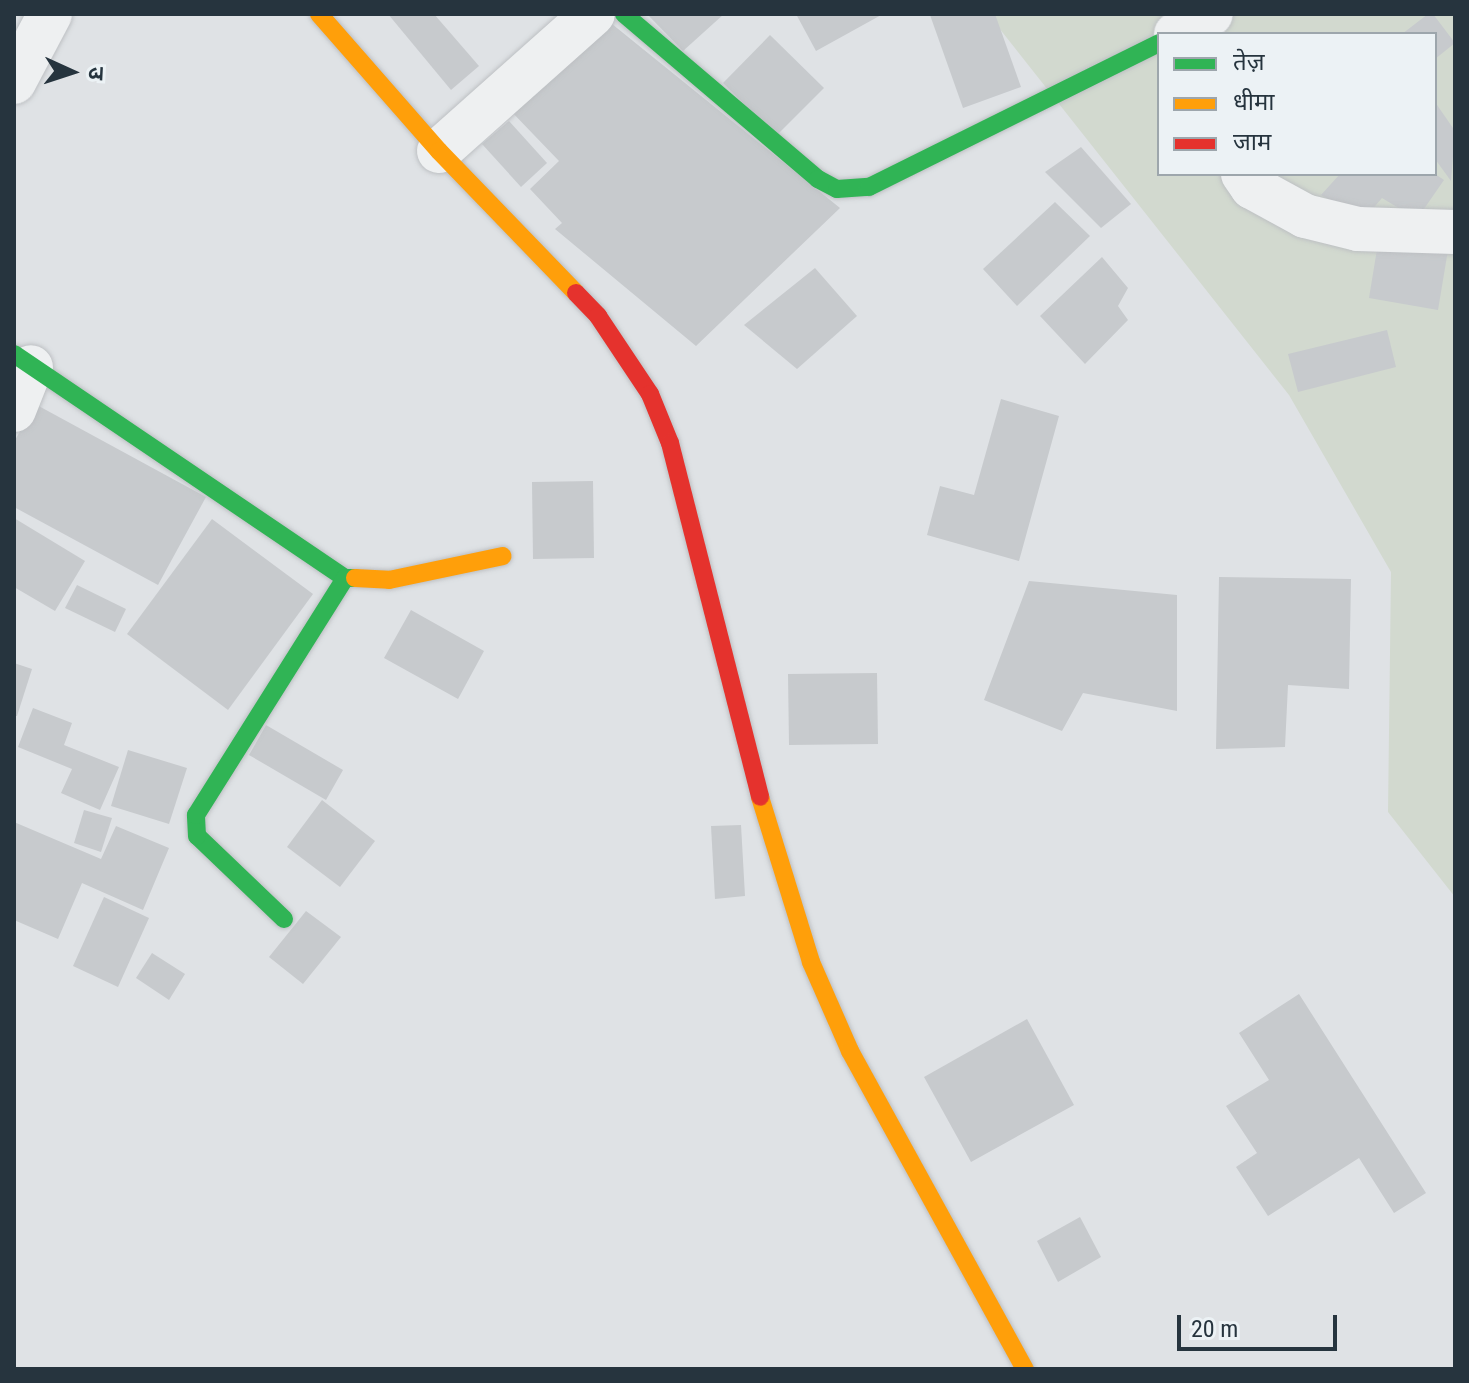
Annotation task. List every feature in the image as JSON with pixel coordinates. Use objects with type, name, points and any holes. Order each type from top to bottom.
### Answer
[{"type":"street","points":[[14,82],[50,14]]},
{"type":"street","points":[[319,14],[439,151],[598,316],[650,394],[670,443],[753,773],[811,962],[850,1051],[1025,1369]]},
{"type":"street","points":[[439,151],[593,14]]},
{"type":"street","points":[[624,14],[818,179],[837,189],[869,187],[1157,45]]},
{"type":"street","points":[[1180,32],[1211,14]]},
{"type":"street","points":[[1244,176],[1252,187],[1305,216],[1358,229],[1455,232]]},
{"type":"street","points":[[14,410],[23,360],[345,578],[389,580],[503,556]]},
{"type":"street","points":[[284,919],[197,836],[196,815],[345,578]]},
{"type":"shaded area","points":[[988,14],[1455,14],[1455,897],[1388,812],[1391,572],[1289,395]]},
{"type":"building","points":[[388,14],[434,14],[479,66],[451,90]]},
{"type":"building","points":[[647,14],[724,14],[683,51]]},
{"type":"building","points":[[796,14],[883,14],[816,51]]},
{"type":"building","points":[[995,14],[1021,87],[963,108],[930,15]]},
{"type":"building","points":[[1428,14],[1433,14],[1455,43],[1437,57],[1437,32],[1405,32]]},
{"type":"building","points":[[612,24],[840,208],[696,346],[555,229],[562,223],[530,189],[559,161],[508,108]]},
{"type":"building","points":[[770,35],[824,88],[776,136],[723,83]]},
{"type":"building","points":[[1437,105],[1455,131],[1451,181],[1437,162]]},
{"type":"building","points":[[509,121],[547,163],[521,187],[482,144]]},
{"type":"building","points":[[1081,147],[1131,204],[1101,228],[1045,172]]},
{"type":"building","points":[[1437,175],[1444,180],[1417,219],[1382,198],[1364,219],[1321,195],[1338,176]]},
{"type":"building","points":[[1055,202],[1090,236],[1017,306],[983,269]]},
{"type":"building","points":[[1379,237],[1448,250],[1438,310],[1369,298]]},
{"type":"building","points":[[1102,257],[1128,288],[1118,306],[1128,320],[1085,364],[1040,316]]},
{"type":"building","points":[[815,268],[857,316],[797,369],[744,325]]},
{"type":"building","points":[[1387,330],[1396,367],[1298,392],[1288,354]]},
{"type":"building","points":[[1001,399],[1059,416],[1019,561],[927,535],[940,486],[974,495]]},
{"type":"building","points":[[35,404],[206,497],[158,585],[14,507],[14,442]]},
{"type":"building","points":[[593,481],[594,558],[533,559],[532,482]]},
{"type":"building","points":[[14,518],[85,561],[55,611],[14,587]]},
{"type":"building","points":[[212,519],[313,594],[228,710],[127,634]]},
{"type":"building","points":[[1219,577],[1351,579],[1349,689],[1288,685],[1285,747],[1216,749]]},
{"type":"building","points":[[1029,581],[1177,595],[1177,711],[1083,693],[1062,731],[984,700]]},
{"type":"building","points":[[77,585],[126,609],[115,632],[65,608]]},
{"type":"building","points":[[411,610],[484,651],[458,699],[384,658]]},
{"type":"building","points":[[14,663],[32,669],[17,716],[14,716]]},
{"type":"building","points":[[877,673],[878,744],[789,745],[788,674]]},
{"type":"building","points":[[33,708],[72,723],[64,745],[119,767],[100,810],[61,793],[72,769],[18,747]]},
{"type":"building","points":[[266,725],[343,770],[326,800],[249,755]]},
{"type":"building","points":[[128,750],[187,768],[169,824],[111,806]]},
{"type":"building","points":[[322,800],[375,841],[340,887],[287,847]]},
{"type":"building","points":[[84,810],[112,818],[101,852],[74,843]]},
{"type":"building","points":[[14,822],[101,859],[116,826],[169,848],[143,910],[82,883],[58,939],[14,920]]},
{"type":"building","points":[[741,825],[745,896],[715,899],[711,826]]},
{"type":"building","points":[[104,897],[149,918],[118,987],[73,966]]},
{"type":"building","points":[[306,911],[341,937],[303,984],[269,957]]},
{"type":"building","points":[[152,953],[185,974],[169,1000],[136,978]]},
{"type":"building","points":[[1299,994],[1426,1193],[1394,1213],[1359,1158],[1268,1216],[1236,1167],[1257,1153],[1226,1106],[1269,1080],[1239,1033]]},
{"type":"building","points":[[1027,1019],[1074,1105],[971,1162],[924,1077]]},
{"type":"building","points":[[1080,1217],[1101,1257],[1058,1282],[1037,1241]]},
{"type":"traffic: fast","points":[[624,14],[818,179],[837,189],[869,187],[1157,44]]},
{"type":"traffic: fast","points":[[14,354],[345,578],[355,578]]},
{"type":"traffic: fast","points":[[284,919],[197,836],[196,815],[345,578]]},
{"type":"traffic: slow","points":[[319,14],[439,151],[576,293]]},
{"type":"traffic: slow","points":[[355,578],[389,580],[503,556]]},
{"type":"traffic: slow","points":[[760,797],[811,962],[850,1051],[1025,1369]]},
{"type":"traffic: jam","points":[[576,293],[598,316],[650,394],[670,443],[760,797]]}]
